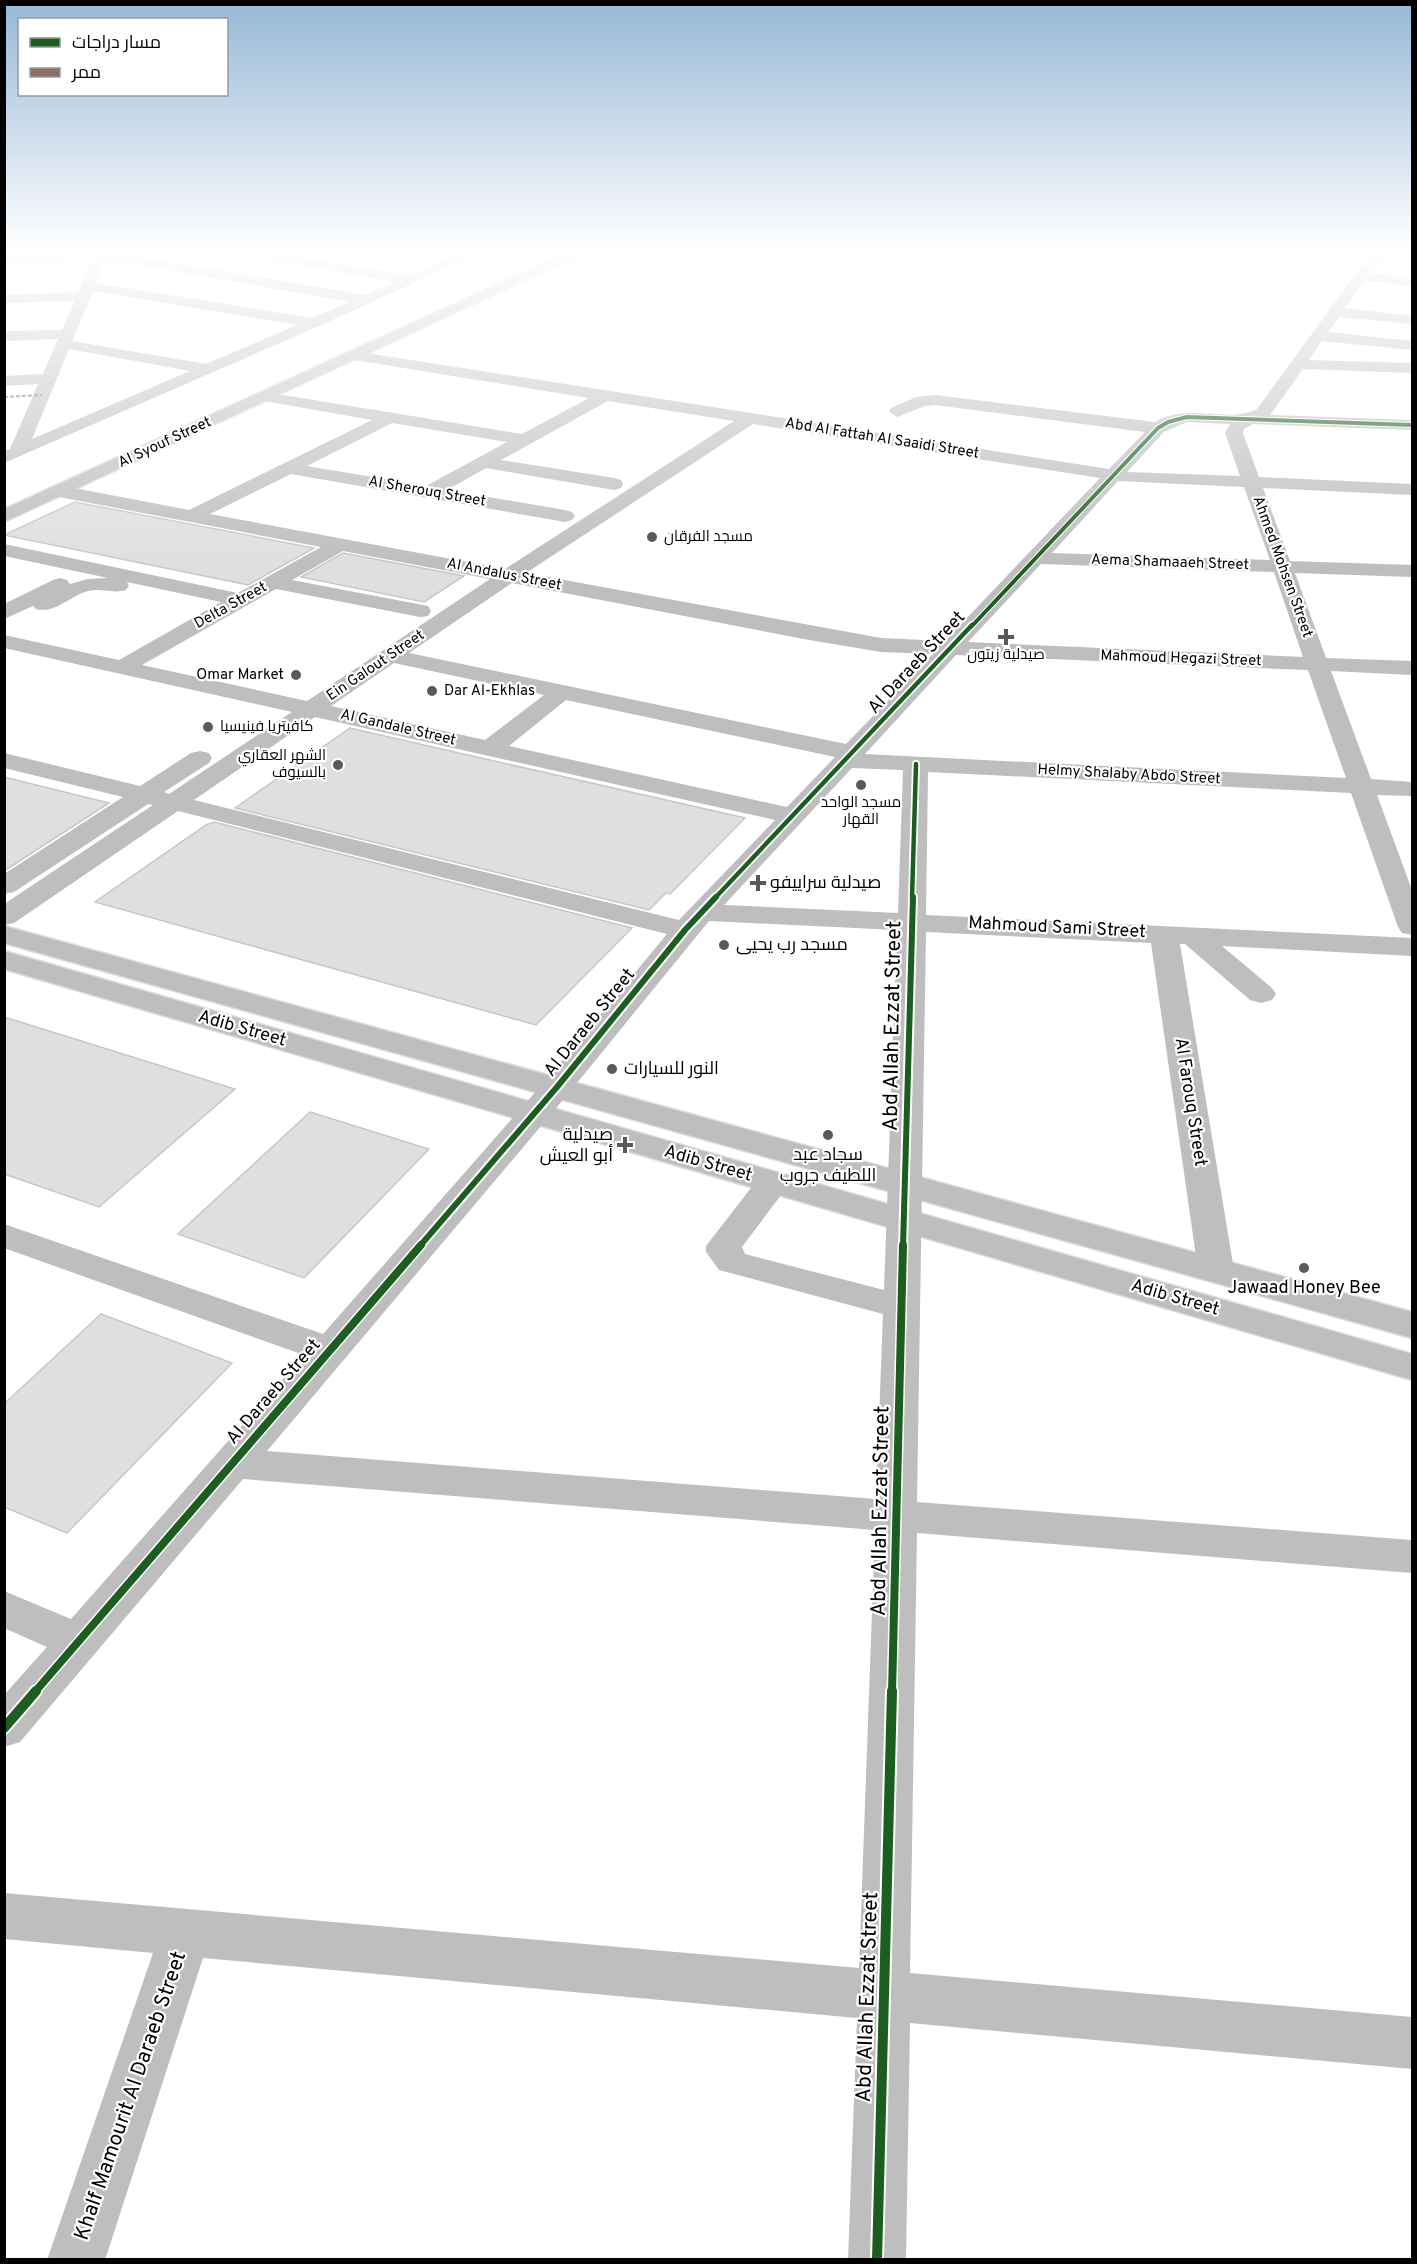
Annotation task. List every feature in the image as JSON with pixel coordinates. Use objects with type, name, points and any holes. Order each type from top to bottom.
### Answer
[{"type":"street","points":[[12,453],[36,409],[59,355]]},
{"type":"street","points":[[125,355],[207,369]]},
{"type":"street","points":[[12,453],[240,355]]},
{"type":"street","name":"Al Syouf Street","points":[[4,516],[357,355]]},
{"type":"street","name":"Ahmed Mohsen Street","points":[[1305,355],[1263,413],[1237,426],[1234,433],[1413,927]]},
{"type":"street","name":"Abd Al Fattah Al Saaidi Street","points":[[354,356],[1114,476],[1413,489]]},
{"type":"street","points":[[1298,364],[1413,368]]},
{"type":"street","points":[[4,381],[48,379]]},
{"type":"street","points":[[429,492],[606,395]]},
{"type":"street","points":[[265,397],[525,440]]},
{"type":"street","points":[[897,412],[922,402],[935,400],[1158,428]]},
{"type":"street","points":[[4,411],[36,409]]},
{"type":"street","name":"Ein Galout Street","points":[[263,716],[480,571],[722,414]]},
{"type":"street","points":[[191,516],[392,417]]},
{"type":"street","name":"Al Daraeb Street","points":[[4,1728],[558,1087],[694,921],[1158,428],[1168,422],[1187,417],[1413,425]]},
{"type":"street","name":"Ein Galout Street","points":[[4,917],[508,576],[750,418]]},
{"type":"street","points":[[484,462],[614,484]]},
{"type":"street","name":"Al Sherouq Street","points":[[289,468],[565,516]]},
{"type":"street","name":"Al Andalus Street","points":[[59,491],[851,640],[950,649]]},
{"type":"street","name":"Delta Street","points":[[122,667],[340,544]]},
{"type":"street","points":[[4,550],[91,568],[163,592]]},
{"type":"street","name":"Aema Shamaaeh Street","points":[[1036,558],[1413,571]]},
{"type":"street","points":[[4,613],[91,568]]},
{"type":"street","points":[[272,582],[420,611]]},
{"type":"street","points":[[43,605],[94,583],[240,600]]},
{"type":"street","name":"Al Gandale Street","points":[[4,641],[792,816]]},
{"type":"street","name":"Mahmoud Hegazi Street","points":[[950,649],[1413,668]]},
{"type":"street","name":"Helmy Shalaby Abdo Street","points":[[390,656],[849,756],[916,764],[1413,789]]},
{"type":"street","points":[[489,748],[562,692]]},
{"type":"street","points":[[4,886],[213,749]]},
{"type":"street","name":"Mahmoud Sami Street","points":[[4,760],[144,795],[694,921],[913,921],[1413,947]]},
{"type":"street","name":"Abd Allah Ezzat Street","points":[[877,2259],[916,764]]},
{"type":"street","name":"Adib Street","points":[[4,934],[558,1087],[1413,1367]]},
{"type":"street","points":[[1178,935],[1261,994]]},
{"type":"street","name":"Al Farouq Street","points":[[1178,935],[1216,1270]]},
{"type":"street","name":"Adib Street","points":[[4,960],[773,1183],[905,1202],[1216,1270],[1413,1325]]},
{"type":"street","points":[[773,1183],[724,1246],[727,1257],[732,1262],[902,1307]]},
{"type":"street","points":[[4,1235],[330,1350]]},
{"type":"street","points":[[233,1463],[1413,1557]]},
{"type":"street","points":[[4,1608],[79,1642]]},
{"type":"street","points":[[4,1916],[1413,2043]]},
{"type":"street","name":"Khalf Mamourit Al Daraeb Street","points":[[76,2259],[186,1932]]},
{"type":"building","points":[[75,502],[314,548],[248,585],[4,535]]},
{"type":"building","points":[[343,553],[464,576],[424,602],[301,577]]},
{"type":"building","points":[[350,728],[745,818],[670,894],[666,893],[649,910],[235,808]]},
{"type":"building","points":[[4,777],[109,803],[4,871]]},
{"type":"building","points":[[214,822],[632,928],[536,1025],[95,902],[206,825]]},
{"type":"building","points":[[4,1017],[235,1089],[99,1207],[4,1174]]},
{"type":"building","points":[[310,1112],[429,1149],[304,1278],[178,1234]]},
{"type":"building","points":[[101,1314],[232,1363],[67,1533],[4,1507],[4,1404]]},
{"type":"marked path","points":[[4,397],[42,395]]},
{"type":"cycle path","points":[[4,1728],[557,1087],[685,930],[1158,428],[1168,422],[1187,417],[1412,425]]},
{"type":"cycle path","points":[[877,2260],[916,764]]},
{"type":"place","name":"مسجد الفرقان","points":[[652,537]]},
{"type":"place","name":"صيدلية زيتون","points":[[1006,637]]},
{"type":"place","name":"Omar Market","points":[[296,675]]},
{"type":"place","name":"Dar Al-Ekhlas","points":[[432,691]]},
{"type":"place","name":"كافيتريا فينيسيا","points":[[208,727]]},
{"type":"place","name":"الشهر العقاري بالسيوف","points":[[338,765]]},
{"type":"place","name":"مسجد الواحد القهار","points":[[861,785]]},
{"type":"place","name":"صيدلية سراييفو","points":[[758,883]]},
{"type":"place","name":"مسجد رب يحيى","points":[[724,945]]},
{"type":"place","name":"النور للسيارات","points":[[612,1069]]},
{"type":"place","name":"سجاد عبد اللطيف جروب","points":[[828,1135]]},
{"type":"place","name":"صيدلية أبو العيش","points":[[625,1145]]},
{"type":"place","name":"Jawaad Honey Bee","points":[[1304,1268]]}]
